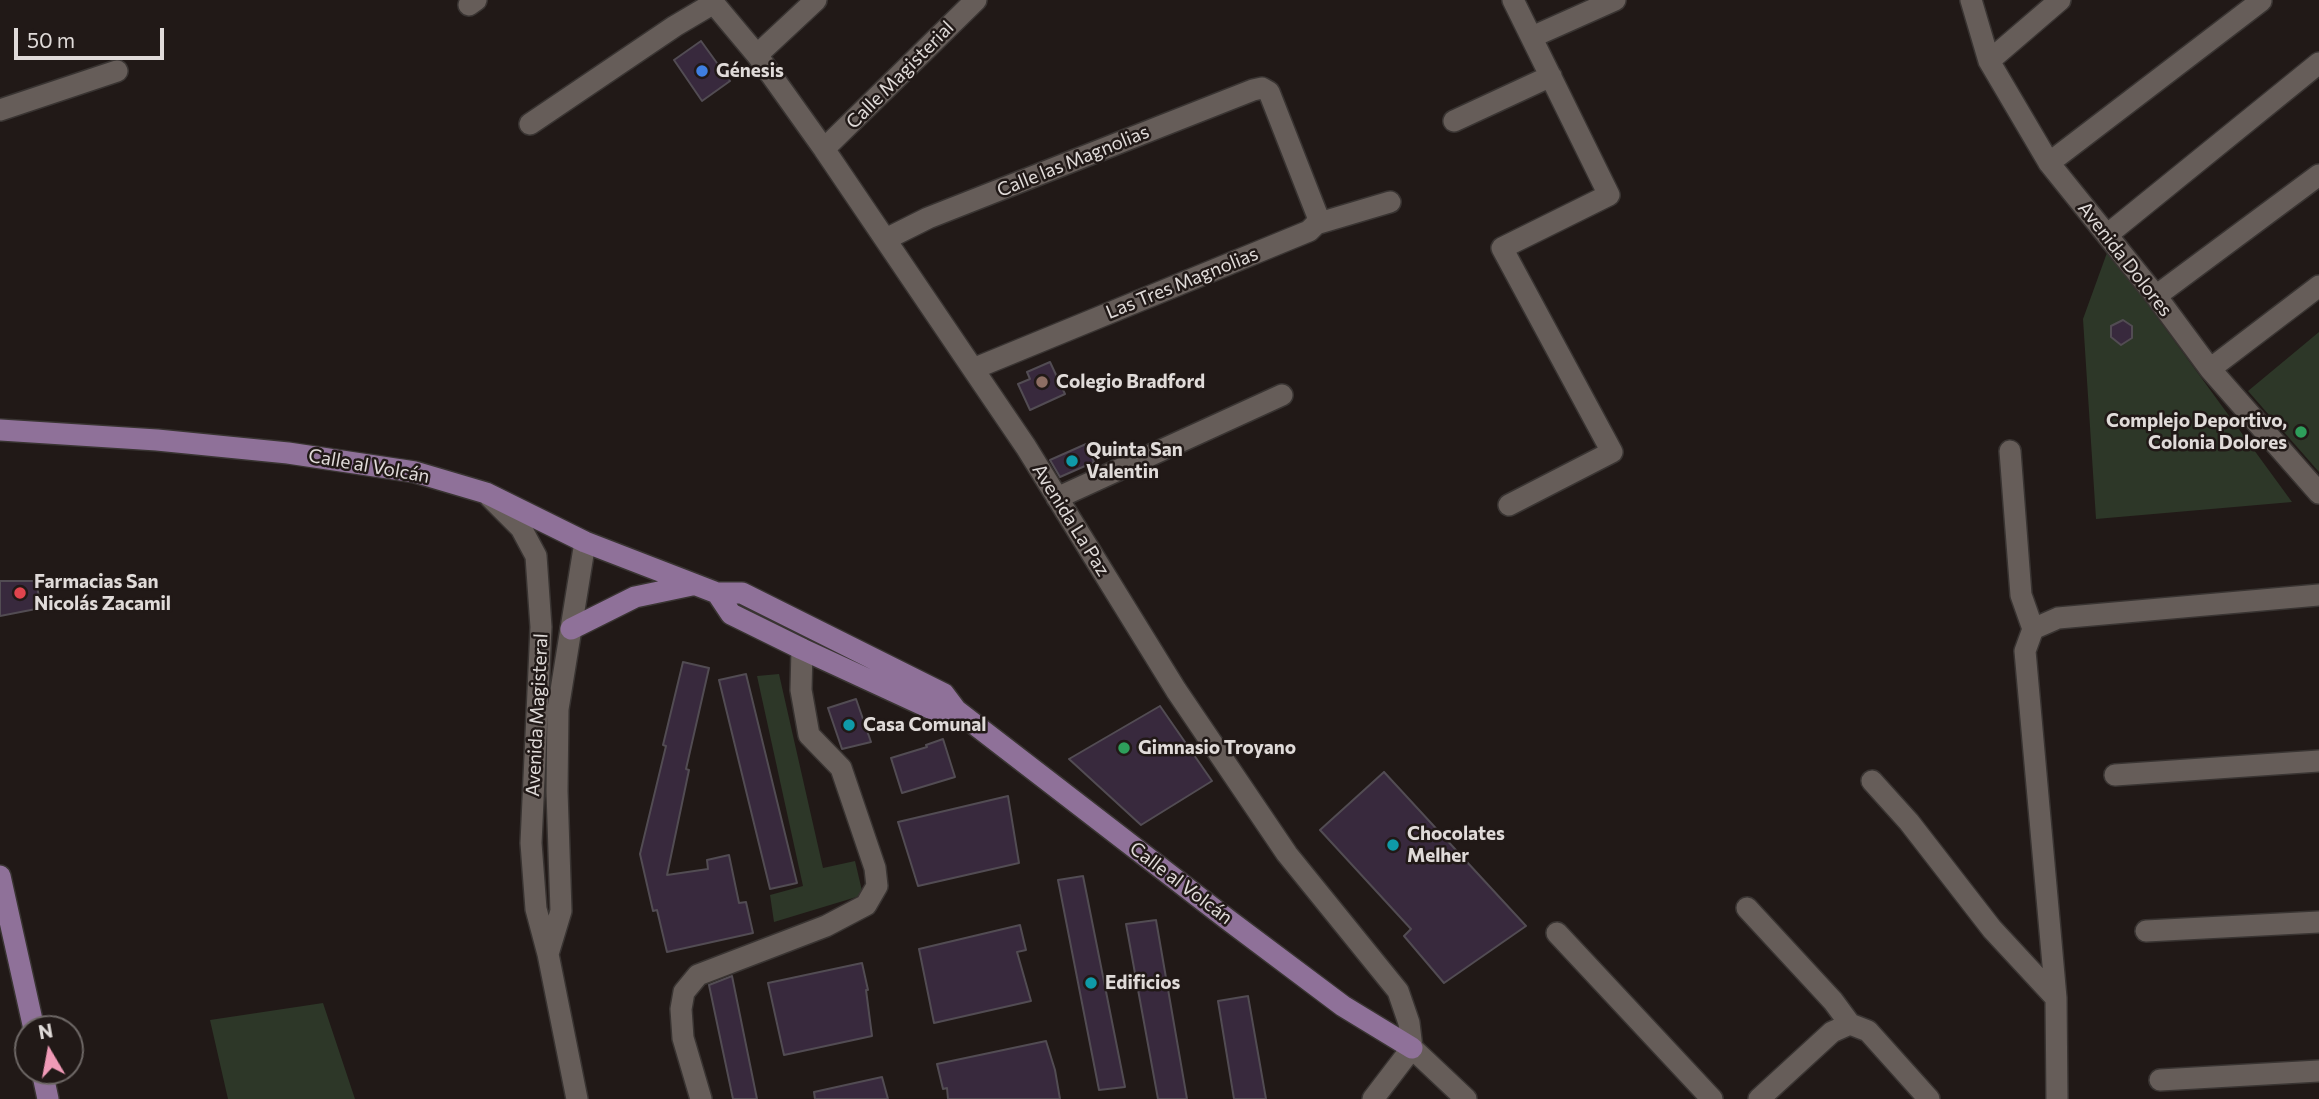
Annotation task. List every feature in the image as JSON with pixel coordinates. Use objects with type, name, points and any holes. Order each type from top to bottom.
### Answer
[{"type":"main road","name":"Calle al Volcán","points":[[0,430],[156,440],[288,453],[415,471],[486,494],[585,542],[695,585],[717,593],[742,593],[944,694],[956,710],[1332,998],[1412,1048]]},
{"type":"main road","points":[[570,629],[635,597],[695,585]]},
{"type":"main road","name":"Calle al Volcán","points":[[717,593],[731,614],[802,649],[934,710],[956,710]]},
{"type":"main road","points":[[0,876],[7,935],[30,1015]]},
{"type":"street","points":[[757,55],[816,0]]},
{"type":"street","name":"Calle Magisterial","points":[[824,149],[976,0]]},
{"type":"street","points":[[1509,505],[1612,452],[1502,248],[1609,195],[1513,0]]},
{"type":"street","points":[[1531,37],[1615,0]]},
{"type":"street","points":[[1989,61],[2060,0]]},
{"type":"street","name":"Avenida Dolores","points":[[1966,1],[1989,61],[2049,163],[2156,296],[2210,369],[2319,493]]},
{"type":"street","points":[[2049,163],[2261,1]]},
{"type":"street","points":[[530,124],[713,2]]},
{"type":"street","name":"Avenida La Paz","points":[[713,2],[757,55],[824,149],[974,369],[1176,690],[1280,843],[1331,911],[1398,991],[1409,1023],[1412,1048]]},
{"type":"street","points":[[2107,235],[2319,63]]},
{"type":"street","points":[[0,110],[117,71]]},
{"type":"street","points":[[1454,121],[1551,76]]},
{"type":"street","name":"Calle las Magnolias","points":[[886,239],[928,218],[1262,88],[1269,92],[1318,217],[1316,224]]},
{"type":"street","points":[[2156,296],[2319,175]]},
{"type":"street","name":"Las Tres Magnolias","points":[[974,369],[1309,231],[1316,224],[1390,202]]},
{"type":"street","points":[[2210,369],[2319,286]]},
{"type":"street","points":[[1057,499],[1282,395]]},
{"type":"street","points":[[2010,451],[2021,595],[2033,629],[2025,651],[2056,998],[2057,1099]]},
{"type":"street","name":"Avenida Magisteral","points":[[486,494],[521,528],[536,556],[541,627],[531,843],[536,909],[548,954],[577,1099]]},
{"type":"street","name":"Avenida Magisteral","points":[[548,954],[561,911],[556,791],[558,709],[585,542]]},
{"type":"street","points":[[2033,629],[2059,618],[2319,595]]},
{"type":"street","points":[[541,627],[570,629]]},
{"type":"street","points":[[701,1099],[683,1038],[681,1009],[684,992],[698,975],[826,926],[866,905],[877,886],[875,868],[841,768],[809,735],[801,690],[802,649]]},
{"type":"street","points":[[2115,775],[2319,761]]},
{"type":"street","points":[[1872,781],[1909,822],[1992,929],[2056,998]]},
{"type":"street","points":[[1747,908],[1833,1000],[1850,1024],[1868,1031],[1929,1099]]},
{"type":"street","points":[[2146,931],[2319,922]]},
{"type":"street","points":[[1558,933],[1712,1099]]},
{"type":"street","points":[[1759,1099],[1832,1032],[1850,1024]]},
{"type":"street","points":[[1373,1099],[1412,1048],[1466,1099]]},
{"type":"street","points":[[2160,1080],[2319,1071],[2319,1079]]},
{"type":"green space","points":[[2108,250],[2292,502],[2096,519],[2083,319]]},
{"type":"green space","name":"Complejo Deportivo, Colonia Dolores","points":[[2319,332],[2319,472],[2248,391]]},
{"type":"green space","points":[[779,674],[823,868],[855,861],[863,895],[774,922],[770,895],[803,886],[757,676]]},
{"type":"green space","points":[[323,1003],[355,1099],[228,1099],[210,1020]]},
{"type":"building","name":"Génesis","points":[[701,41],[730,81],[702,101],[674,60]]},
{"type":"building","points":[[2123,320],[2132,326],[2132,338],[2121,345],[2111,337],[2111,326]]},
{"type":"building","name":"Colegio Bradford","points":[[1050,362],[1065,394],[1030,410],[1018,384],[1030,379],[1027,372]]},
{"type":"building","name":"Quinta San Valentin","points":[[1086,444],[1094,462],[1060,477],[1050,460]]},
{"type":"building","name":"Farmacias San Nicolás Zacamil","points":[[0,581],[36,581],[41,608],[0,616]]},
{"type":"building","points":[[683,662],[709,668],[686,769],[689,770],[667,875],[708,869],[707,860],[729,855],[739,903],[746,902],[753,933],[667,952],[657,910],[653,911],[640,854]]},
{"type":"building","points":[[746,674],[797,883],[770,889],[719,680]]},
{"type":"building","name":"Casa Comunal","points":[[856,699],[871,742],[842,749],[828,708]]},
{"type":"building","points":[[1160,706],[1212,781],[1141,825],[1069,759]]},
{"type":"building","points":[[943,739],[955,777],[902,793],[891,758]]},
{"type":"building","points":[[1384,772],[1526,926],[1444,983],[1404,936],[1411,929],[1320,830]]},
{"type":"building","points":[[1008,796],[1019,863],[918,886],[898,822]]},
{"type":"building","name":"Edificios","points":[[1083,876],[1125,1087],[1099,1090],[1058,880]]},
{"type":"building","points":[[1156,920],[1187,1099],[1158,1099],[1126,924]]},
{"type":"building","points":[[1020,925],[1026,950],[1017,952],[1031,1001],[934,1023],[919,949]]},
{"type":"building","points":[[862,963],[868,990],[872,1036],[784,1055],[768,983]]},
{"type":"building","points":[[732,976],[757,1099],[733,1099],[709,985]]},
{"type":"building","points":[[1248,996],[1266,1099],[1234,1099],[1218,1001]]},
{"type":"building","points":[[1046,1041],[1060,1099],[948,1099],[947,1088],[943,1089],[937,1064]]},
{"type":"building","points":[[882,1077],[888,1099],[815,1099],[814,1092]]},
{"type":"place","name":"Génesis","points":[[702,71]]},
{"type":"place","name":"Colegio Bradford","points":[[1042,382]]},
{"type":"place","name":"Complejo Deportivo, Colonia Dolores","points":[[2301,432]]},
{"type":"place","name":"Quinta San Valentin","points":[[1072,461]]},
{"type":"place","name":"Farmacias San Nicolás Zacamil","points":[[20,593]]},
{"type":"place","name":"Casa Comunal","points":[[849,725]]},
{"type":"place","name":"Gimnasio Troyano","points":[[1124,748]]},
{"type":"place","name":"Chocolates Melher","points":[[1393,845]]},
{"type":"place","name":"Edificios","points":[[1091,983]]}]
